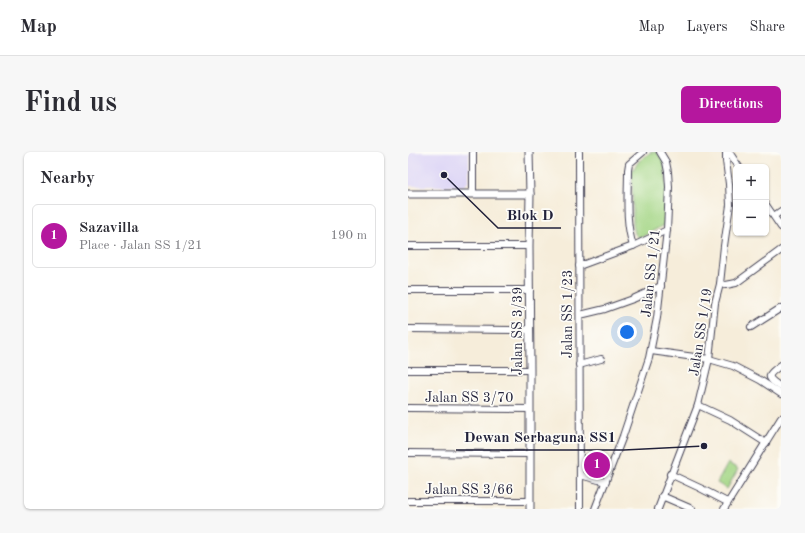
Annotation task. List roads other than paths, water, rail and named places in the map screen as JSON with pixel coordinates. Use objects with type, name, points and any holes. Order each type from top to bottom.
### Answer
[{"type":"street","points":[[473,152],[473,194]]},
{"type":"street","name":"Jalan SS 3/39","points":[[529,152],[530,509]]},
{"type":"street","name":"Jalan SS 1/23","points":[[579,152],[580,509]]},
{"type":"street","points":[[633,246],[627,222],[628,170],[629,164],[644,152]]},
{"type":"street","name":"Jalan SS 1/21","points":[[595,509],[623,436],[651,351],[658,318],[667,230],[669,187],[666,162],[660,152]]},
{"type":"street","name":"Jalan SS 1/19","points":[[658,509],[670,474],[698,405],[709,359],[715,304],[720,284],[730,205],[726,152]]},
{"type":"street","points":[[729,152],[737,164]]},
{"type":"street","points":[[408,194],[530,194]]},
{"type":"street","points":[[769,209],[781,227]]},
{"type":"street","points":[[774,216],[781,211]]},
{"type":"street","points":[[579,266],[633,246],[667,230]]},
{"type":"street","points":[[408,246],[529,246]]},
{"type":"street","points":[[720,284],[726,285],[736,283],[781,250]]},
{"type":"street","points":[[580,314],[605,309],[633,299],[661,286]]},
{"type":"street","points":[[408,290],[530,290]]},
{"type":"street","points":[[751,327],[781,308]]},
{"type":"street","points":[[408,329],[530,330]]},
{"type":"street","points":[[651,351],[709,359],[733,366],[760,380],[781,394]]},
{"type":"street","points":[[579,365],[602,359]]},
{"type":"street","points":[[781,365],[769,376],[770,379],[781,387]]},
{"type":"street","points":[[408,370],[530,370]]},
{"type":"street","points":[[698,405],[730,420],[766,443]]},
{"type":"street","name":"Jalan SS 3/70","points":[[408,408],[530,409]]},
{"type":"street","points":[[724,509],[781,418]]},
{"type":"street","points":[[408,453],[530,454]]},
{"type":"street","points":[[670,474],[727,502]]},
{"type":"street","points":[[580,475],[606,482]]},
{"type":"street","points":[[662,496],[692,509]]},
{"type":"street","name":"Jalan SS 3/66","points":[[408,501],[530,501]]},
{"type":"place","name":"Blok D","points":[[444,175]]},
{"type":"place","name":"Dewan Serbaguna SS1","points":[[704,446]]},
{"type":"place","name":"Sazavilla","points":[[597,465]]}]
